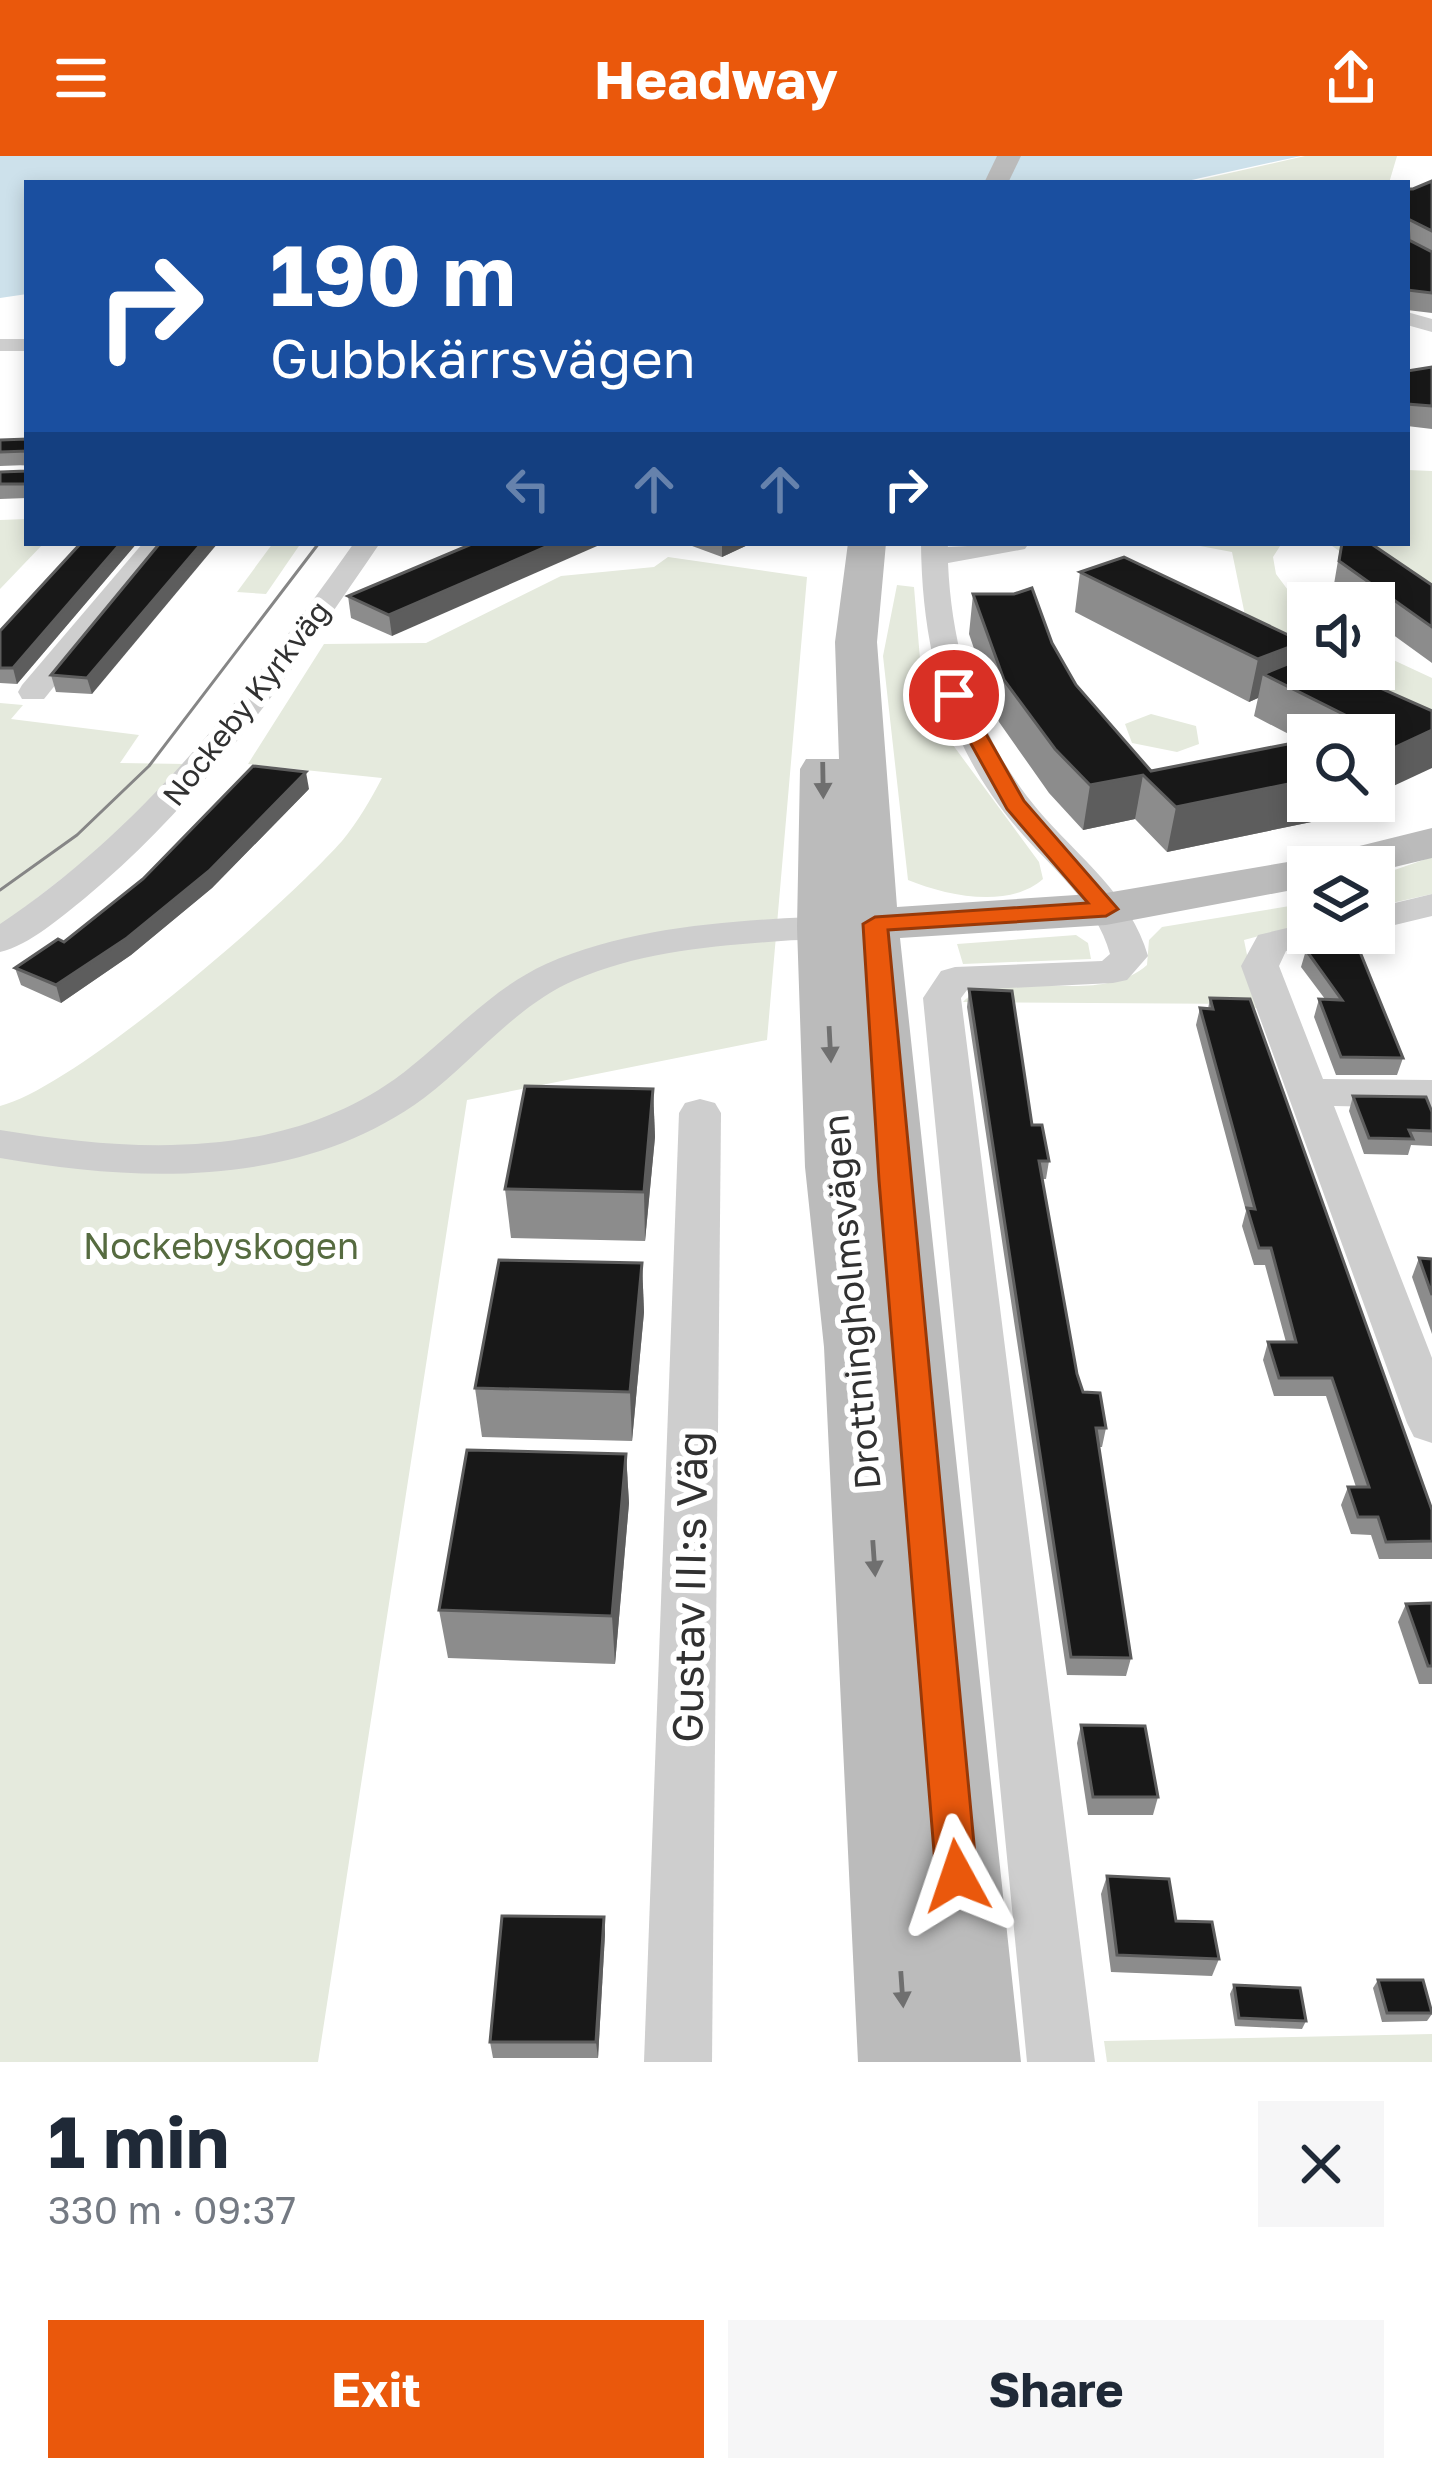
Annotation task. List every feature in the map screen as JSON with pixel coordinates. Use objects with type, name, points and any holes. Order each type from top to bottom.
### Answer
[{"type":"main road","name":"Drottningholmsvägen","points":[[839,546],[820,659],[849,926],[893,1180],[973,2062]]},
{"type":"main road","name":"Drottningholmsvägen","points":[[867,546],[856,642],[849,926],[836,1167],[861,1370],[906,2062]]},
{"type":"main road","points":[[1395,852],[1432,843]]},
{"type":"main road","points":[[849,926],[1106,909],[1287,876]]},
{"type":"street","points":[[33,692],[155,546]]},
{"type":"street","name":"Nockeby Kyrkväg","points":[[0,941],[159,815],[206,764],[365,546]]},
{"type":"street","points":[[981,546],[934,550],[943,668],[965,722],[1015,804],[1106,909],[1129,956],[1113,972],[955,979],[942,998],[1061,2062]]},
{"type":"street","points":[[1395,914],[1432,905]]},
{"type":"street","points":[[0,1144],[71,1158],[193,1161],[300,1144],[390,1101],[517,995],[560,972],[612,954],[695,939],[849,926]]},
{"type":"street","points":[[1287,940],[1271,944],[1260,965],[1422,1368],[1432,1423]]},
{"type":"street","points":[[1312,1092],[1432,1094]]},
{"type":"street","name":"Gustav III:s Väg","points":[[678,2062],[700,1113]]},
{"type":"green space","points":[[1305,156],[1397,156],[1390,180],[1198,180]]},
{"type":"green space","points":[[1410,470],[1432,471],[1432,617],[1395,591],[1395,582],[1383,582],[1332,546],[1410,546]]},
{"type":"green space","points":[[24,519],[24,546],[41,546],[0,589],[0,520]]},
{"type":"green space","points":[[271,546],[299,546],[266,594],[237,592]]},
{"type":"green space","points":[[1200,546],[1280,546],[1273,557],[1276,574],[1287,589],[1287,645],[1247,625],[1232,552]]},
{"type":"green space","name":"Nockebyskogen","points":[[668,557],[807,577],[767,1040],[467,1100],[318,2062],[0,2062],[0,1106],[78,1065],[179,990],[275,907],[353,827],[382,778],[248,764],[324,644],[426,643],[561,576],[654,567]]},
{"type":"green space","points":[[897,585],[914,587],[921,671],[939,726],[1039,862],[1043,879],[1029,888],[977,897],[908,880],[883,656]]},
{"type":"green space","points":[[1395,661],[1432,678],[1432,717],[1379,690],[1395,690]]},
{"type":"green space","points":[[0,703],[23,705],[11,719],[139,735],[120,763],[187,764],[143,815],[0,927]]},
{"type":"green space","points":[[1151,714],[1196,726],[1199,744],[1177,752],[1132,743],[1125,724]]},
{"type":"green space","points":[[1432,857],[1432,894],[1395,902],[1395,870]]},
{"type":"green space","points":[[1287,906],[1287,929],[1244,940],[1258,1009],[1245,1004],[963,1002],[1000,986],[1076,986],[1126,978],[1147,965],[1149,940],[1162,927]]},
{"type":"green space","points":[[1076,935],[1088,943],[1091,959],[963,964],[957,944]]},
{"type":"green space","points":[[1432,2034],[1432,2062],[1107,2062],[1104,2041]]},
{"type":"water","points":[[0,156],[1301,156],[1192,180],[24,180],[24,294],[0,298]]},
{"type":"building","points":[[1432,181],[1432,231],[1410,220],[1413,189]]},
{"type":"building","points":[[1410,241],[1432,252],[1432,293],[1410,290]]},
{"type":"building","points":[[1432,367],[1432,406],[1410,404],[1410,371]]},
{"type":"building","points":[[24,439],[24,451],[0,452],[0,440]]},
{"type":"building","points":[[24,471],[24,484],[0,484],[0,472]]},
{"type":"building","points":[[78,546],[118,546],[13,668],[0,668],[0,631]]},
{"type":"building","points":[[158,546],[199,546],[87,678],[51,675]]},
{"type":"building","points":[[467,546],[548,546],[389,615],[348,596]]},
{"type":"building","points":[[1342,546],[1374,546],[1432,585],[1432,627],[1395,601],[1395,582],[1369,582],[1339,561]]},
{"type":"building","points":[[1124,557],[1287,634],[1287,648],[1258,659],[1080,572]]},
{"type":"building","points":[[1032,588],[1052,643],[1076,685],[1151,771],[1287,744],[1287,784],[1176,807],[1143,775],[1090,785],[1055,749],[1004,680],[973,594],[1014,594]]},
{"type":"building","points":[[1287,664],[1287,686],[1263,674]]},
{"type":"building","points":[[1295,690],[1384,690],[1432,711],[1432,730],[1395,747],[1395,714],[1343,714]]},
{"type":"building","points":[[253,766],[306,772],[209,871],[127,938],[56,985],[15,968],[58,939],[64,942],[143,879]]},
{"type":"building","points":[[1309,954],[1361,954],[1403,1058],[1341,1057],[1319,999],[1342,1000]]},
{"type":"building","points":[[969,989],[1012,991],[1032,1125],[1042,1125],[1049,1161],[1039,1161],[1077,1374],[1083,1392],[1100,1393],[1106,1428],[1096,1428],[1131,1658],[1071,1657]]},
{"type":"building","points":[[1210,998],[1250,999],[1432,1510],[1432,1541],[1386,1542],[1378,1517],[1358,1517],[1348,1487],[1369,1487],[1332,1378],[1279,1378],[1268,1342],[1296,1342],[1271,1248],[1259,1248],[1247,1208],[1255,1209],[1200,1008],[1213,1009]]},
{"type":"building","points":[[525,1086],[653,1089],[644,1192],[505,1189]]},
{"type":"building","points":[[1353,1096],[1426,1097],[1432,1131],[1409,1130],[1413,1139],[1369,1138]]},
{"type":"building","points":[[1419,1258],[1432,1259],[1432,1295]]},
{"type":"building","points":[[499,1260],[642,1263],[630,1392],[475,1388]]},
{"type":"building","points":[[467,1450],[626,1454],[612,1616],[439,1610]]},
{"type":"building","points":[[1432,1603],[1432,1666],[1428,1666],[1406,1604]]},
{"type":"building","points":[[1081,1725],[1145,1726],[1158,1797],[1093,1797]]},
{"type":"building","points":[[1107,1876],[1169,1879],[1176,1921],[1212,1922],[1219,1959],[1117,1955]]},
{"type":"building","points":[[502,1916],[604,1917],[596,2042],[490,2042]]},
{"type":"building","points":[[1378,1980],[1423,1980],[1432,2013],[1387,2013]]},
{"type":"building","points":[[1234,1985],[1300,1988],[1306,2021],[1239,2018]]},
{"type":"tram line","points":[[0,890],[77,835],[149,766],[317,546]]},
{"type":"route","points":[[954,695],[1015,804],[1106,909],[875,924],[893,1180],[957,1876]]}]
